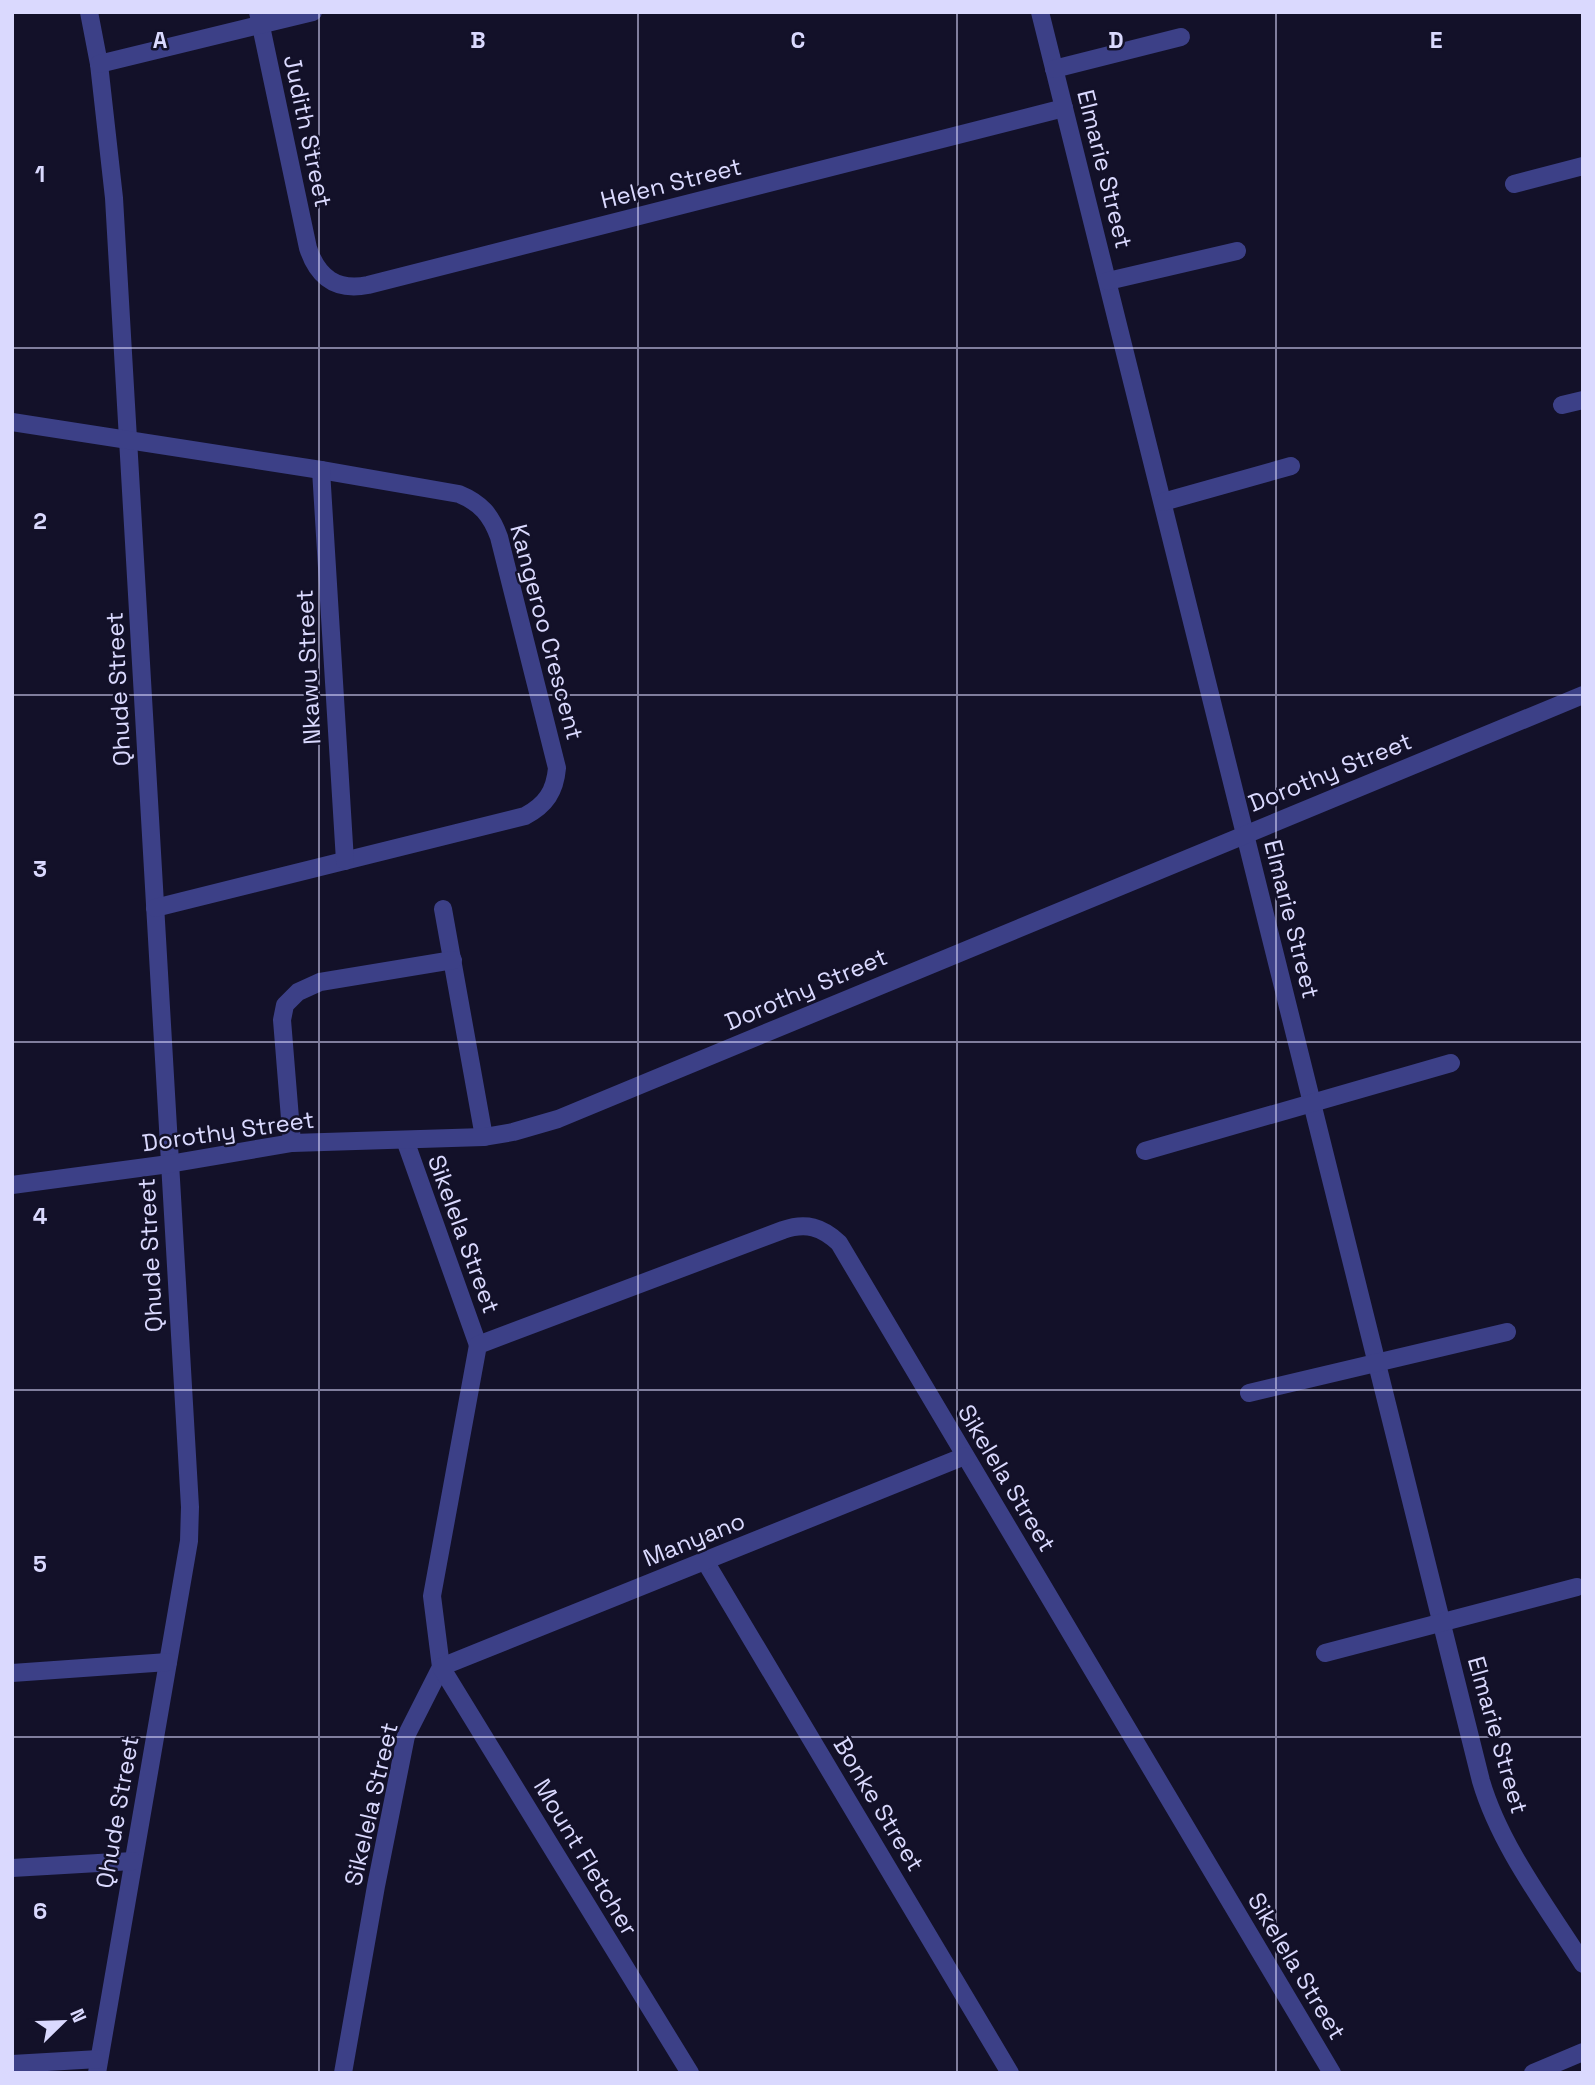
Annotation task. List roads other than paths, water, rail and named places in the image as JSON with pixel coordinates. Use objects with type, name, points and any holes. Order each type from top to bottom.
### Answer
[{"type":"street","name":"Qhude Street","points":[[89,12],[99,64],[114,198],[190,1507],[189,1541],[98,2066]]},
{"type":"street","points":[[99,64],[260,18],[313,12]]},
{"type":"street","name":"Elmarie Street","points":[[1040,12],[1487,1801],[1506,1842],[1583,1964]]},
{"type":"street","name":"Judith Street","points":[[260,18],[308,248]]},
{"type":"street","name":"Elmarie Street","points":[[1054,69],[1181,37]]},
{"type":"street","name":"Helen Street","points":[[308,248],[312,262],[320,273],[332,282],[356,287],[1064,108]]},
{"type":"street","points":[[1514,184],[1583,166]]},
{"type":"street","name":"Elmarie Street","points":[[1108,281],[1237,251]]},
{"type":"street","points":[[1562,405],[1583,400]]},
{"type":"street","name":"Kangeroo Crescent","points":[[12,422],[459,494],[484,508],[494,522],[499,537],[557,768],[552,791],[536,810],[525,816],[155,908]]},
{"type":"street","points":[[1163,502],[1292,466]]},
{"type":"street","name":"Nkawu Street","points":[[321,470],[345,861]]},
{"type":"street","name":"Dorothy Street","points":[[12,1185],[169,1164],[292,1143],[484,1137],[558,1119],[1583,695]]},
{"type":"street","points":[[443,909],[484,1137]]},
{"type":"street","points":[[292,1143],[282,1020],[285,1004],[298,992],[320,982],[453,960]]},
{"type":"street","points":[[1144,1151],[1451,1063]]},
{"type":"street","name":"Sikelela Street","points":[[344,2073],[376,1886],[406,1736],[441,1667],[432,1596],[478,1345],[405,1140]]},
{"type":"street","name":"Sikelela Street","points":[[478,1345],[795,1226],[808,1225],[830,1234],[839,1243],[1332,2073]]},
{"type":"street","points":[[1249,1393],[1507,1332]]},
{"type":"street","name":"Manyano","points":[[441,1667],[965,1455]]},
{"type":"street","name":"Bonke Street","points":[[705,1560],[1010,2073]]},
{"type":"street","points":[[1325,1653],[1577,1587]]},
{"type":"street","points":[[12,1673],[168,1662]]},
{"type":"street","name":"Mount Fletcher","points":[[441,1667],[690,2073]]},
{"type":"street","points":[[12,1868],[133,1861]]},
{"type":"street","points":[[1533,2073],[1583,2052]]},
{"type":"street","points":[[12,2064],[98,2066]]}]
